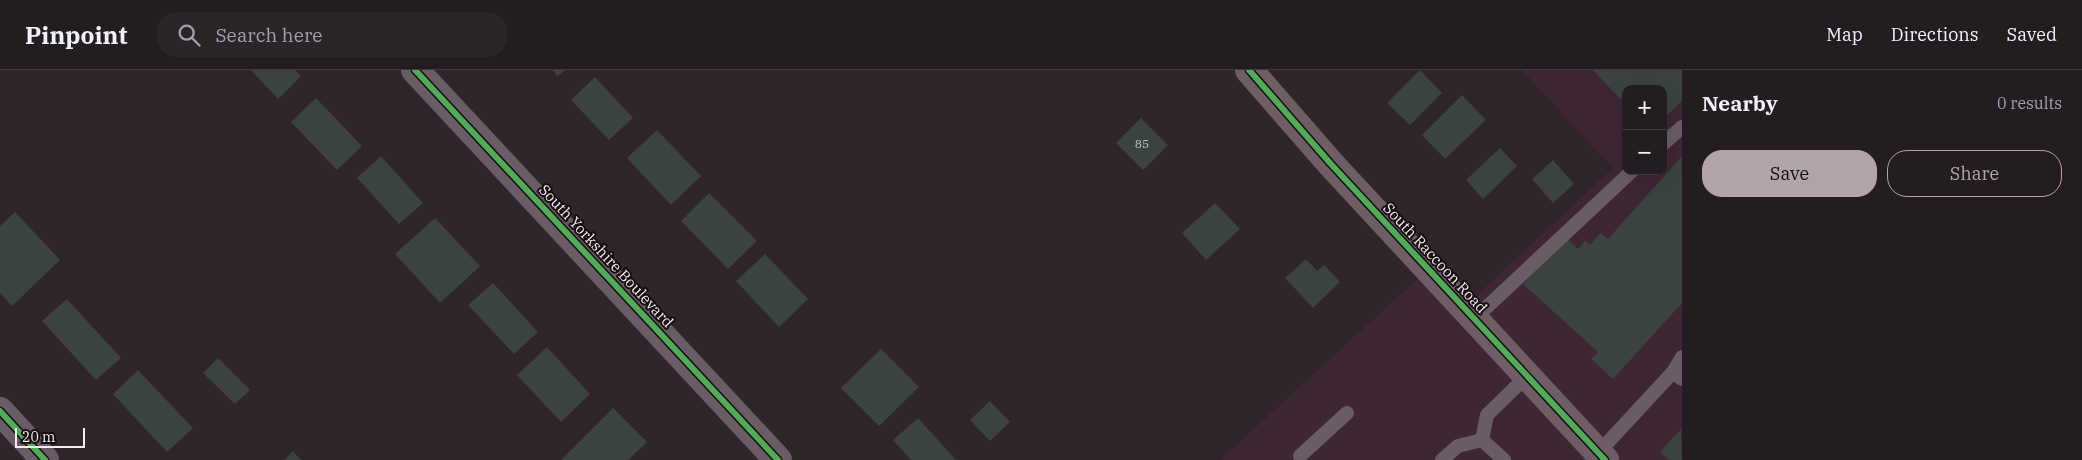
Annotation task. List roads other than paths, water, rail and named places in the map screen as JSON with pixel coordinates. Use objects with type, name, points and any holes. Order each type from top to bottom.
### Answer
[{"type":"street","name":"South Yorkshire Boulevard","points":[[415,70],[778,460]]},
{"type":"street","name":"South Raccoon Road","points":[[1249,70],[1330,163],[1602,456]]},
{"type":"street","points":[[0,412],[45,460]]},
{"type":"lane","points":[[1667,140],[1682,127]]},
{"type":"lane","points":[[1474,319],[1628,175]]},
{"type":"lane","points":[[1602,456],[1678,376],[1682,357]]},
{"type":"lane","points":[[1482,440],[1487,415],[1528,376]]},
{"type":"lane","points":[[1300,459],[1347,413]]},
{"type":"lane","points":[[1442,460],[1458,446],[1482,440]]},
{"type":"lane","points":[[1482,440],[1504,460]]}]
